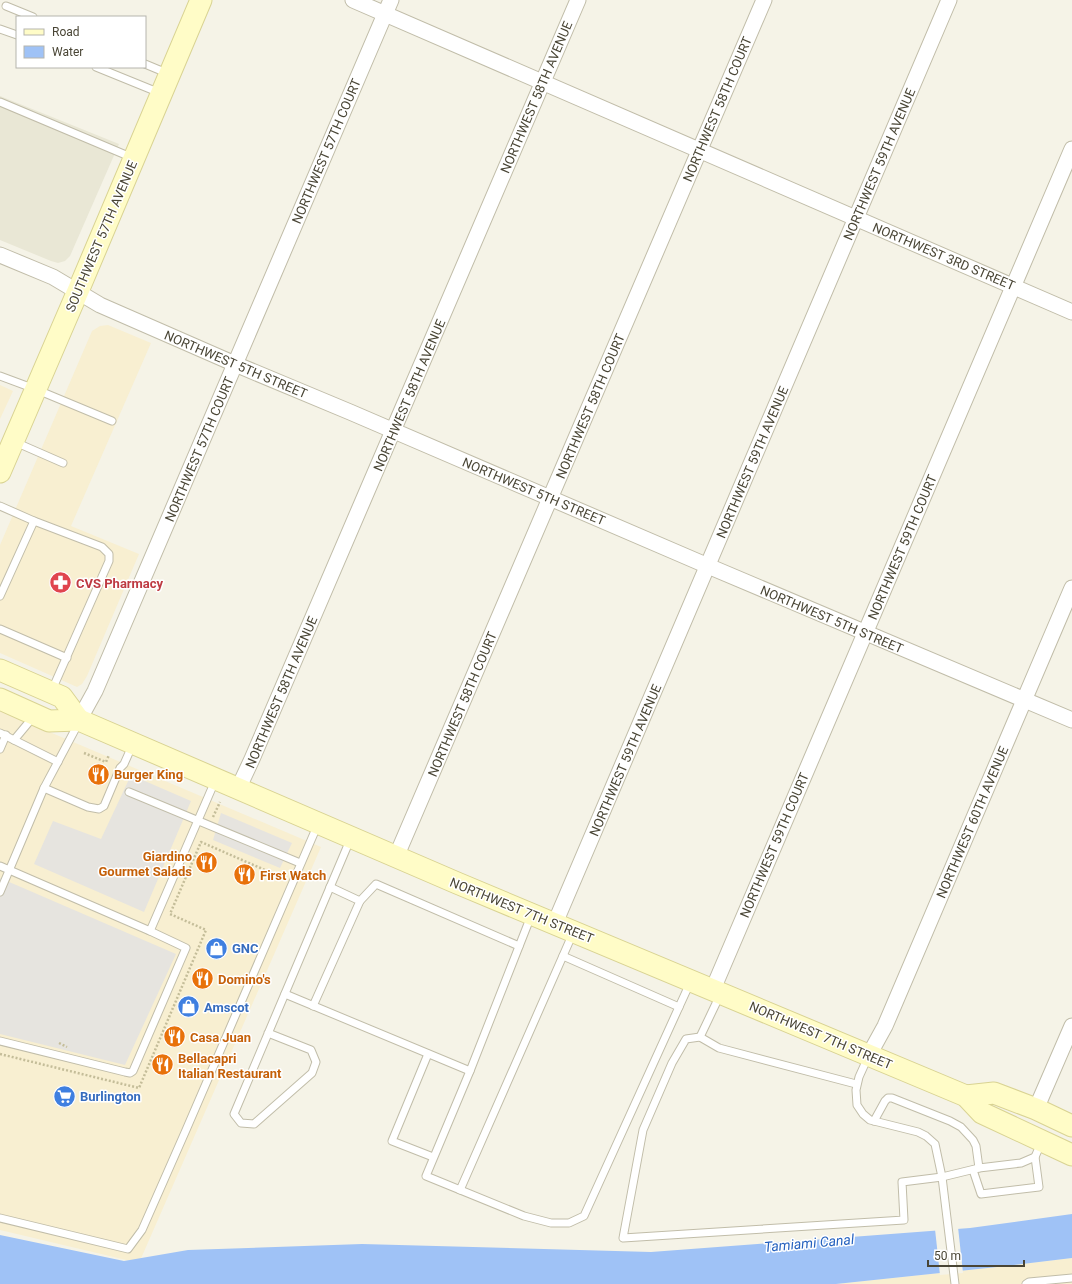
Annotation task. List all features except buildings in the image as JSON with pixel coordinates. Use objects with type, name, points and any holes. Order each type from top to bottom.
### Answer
[{"type":"main road","name":"SOUTHWEST 57TH AVENUE","points":[[0,472],[7,449],[78,292],[200,0]]},
{"type":"main road","name":"NORTHWEST 7TH STREET","points":[[0,670],[62,697],[80,720]]},
{"type":"main road","name":"NORTHWEST 7TH STREET","points":[[0,699],[49,720],[80,720],[351,838],[870,1055],[966,1096],[982,1113],[1011,1127],[1039,1149],[1072,1155]]},
{"type":"main road","name":"NORTHWEST 7TH STREET","points":[[966,1096],[994,1093],[1036,1109],[1072,1126]]},
{"type":"main road","points":[[1011,1127],[1035,1126],[1072,1137]]},
{"type":"street","name":"NORTHWEST 3RD STREET","points":[[353,0],[1072,312]]},
{"type":"street","name":"NORTHWEST 57TH COURT","points":[[80,720],[95,691],[391,0]]},
{"type":"street","name":"NORTHWEST 58TH AVENUE","points":[[238,789],[578,0]]},
{"type":"street","name":"NORTHWEST 58TH COURT","points":[[396,857],[764,0]]},
{"type":"street","name":"NORTHWEST 59TH AVENUE","points":[[555,923],[949,0]]},
{"type":"street","name":"NORTHWEST 59TH COURT","points":[[717,991],[866,633],[1072,149]]},
{"type":"street","name":"NORTHWEST 5TH STREET","points":[[0,255],[53,277],[100,305],[235,364],[1072,720]]},
{"type":"street","name":"NORTHWEST 60TH AVENUE","points":[[870,1055],[885,1026],[1072,588]]},
{"type":"street","points":[[1036,1109],[1072,1026]]},
{"type":"lane","points":[[6,6],[31,16]]},
{"type":"lane","points":[[0,29],[16,36]]},
{"type":"lane","points":[[146,64],[169,74]]},
{"type":"lane","points":[[98,68],[161,93]]},
{"type":"lane","points":[[0,102],[134,159]]},
{"type":"lane","points":[[0,376],[112,421]]},
{"type":"lane","points":[[7,449],[63,463]]},
{"type":"lane","points":[[0,506],[34,521],[102,547],[107,550],[109,554],[110,561],[51,692]]},
{"type":"lane","points":[[0,596],[34,521]]},
{"type":"lane","points":[[0,629],[67,658]]},
{"type":"lane","points":[[14,740],[36,715]]},
{"type":"lane","points":[[0,892],[44,788],[80,720]]},
{"type":"lane","points":[[0,749],[3,734],[58,762]]},
{"type":"lane","points":[[44,788],[88,807],[99,809],[104,806],[120,768],[124,764],[133,744]]},
{"type":"lane","points":[[150,931],[216,779]]},
{"type":"lane","points":[[129,792],[300,863]]},
{"type":"lane","points":[[0,1218],[128,1249],[142,1230],[318,823]]},
{"type":"lane","points":[[268,1033],[311,1050],[316,1062],[312,1073],[254,1124],[241,1123],[234,1114],[268,1033],[351,838]]},
{"type":"lane","points":[[0,866],[186,948],[138,1062],[133,1071],[130,1073],[0,1041]]},
{"type":"lane","points":[[313,1006],[360,901],[376,884],[519,946]]},
{"type":"lane","points":[[330,887],[360,901]]},
{"type":"lane","points":[[532,914],[470,1071],[426,1176],[524,1216],[551,1224],[569,1223],[584,1216],[691,980]]},
{"type":"lane","points":[[460,1190],[574,931]]},
{"type":"lane","points":[[563,956],[679,1007]]},
{"type":"lane","points":[[700,1037],[717,991]]},
{"type":"lane","points":[[285,994],[470,1071]]},
{"type":"lane","points":[[856,1084],[718,1048],[700,1037],[686,1039],[672,1063],[643,1130],[623,1238],[904,1220],[902,1182],[942,1177],[976,1169],[1021,1164],[1039,1149]]},
{"type":"lane","points":[[428,1054],[392,1141],[433,1157]]},
{"type":"lane","points":[[870,1055],[856,1084],[857,1105],[863,1114],[866,1118],[874,1121],[918,1132],[932,1140],[937,1148],[955,1284]]},
{"type":"lane","points":[[874,1121],[885,1101],[888,1098],[892,1098],[950,1120],[961,1127],[973,1140],[976,1146],[976,1169],[981,1194],[1039,1187],[1039,1149]]},
{"type":"lane","points":[[1026,1284],[1029,1282],[1072,1278]]},
{"type":"path","points":[[84,753],[106,762],[109,755]]},
{"type":"path","points":[[213,817],[220,802]]},
{"type":"path","points":[[138,1088],[206,930],[170,914],[201,842],[281,876]]},
{"type":"path","points":[[59,1043],[66,1046]]},
{"type":"path","points":[[0,1054],[138,1088]]},
{"type":"path","points":[[136,1083],[138,1088]]},
{"type":"shaded area","points":[[0,96],[119,144],[70,256],[65,261],[58,263],[51,261],[0,240]]},
{"type":"shaded area","points":[[108,325],[151,343],[71,526],[139,554],[87,676],[82,684],[77,687],[0,653],[0,545],[92,331],[100,326]]},
{"type":"shaded area","points":[[0,385],[13,391],[0,419]]},
{"type":"shaded area","points":[[0,711],[321,847],[139,1263],[0,1230]]},
{"type":"shaded area","points":[[131,775],[191,801],[144,912],[34,864],[53,821],[101,839]]},
{"type":"shaded area","points":[[221,813],[292,843],[280,868],[213,840]]},
{"type":"shaded area","points":[[0,878],[176,954],[125,1065],[0,1034]]},
{"type":"shaded area","points":[[1072,1258],[1072,1284],[836,1284],[997,1267]]},
{"type":"water","name":"Tamiami Canal","points":[[1072,1214],[1072,1258],[836,1284],[0,1284],[0,1235],[124,1261],[188,1250],[362,1244],[651,1252],[970,1228]]},
{"type":"pier","points":[[958,1227],[963,1273],[940,1275],[935,1229]]},
{"type":"place","name":"CVS Pharmacy","points":[[61,583]]},
{"type":"place","name":"Burger King","points":[[98,774]]},
{"type":"place","name":"Giardino Gourmet Salads","points":[[207,863]]},
{"type":"place","name":"First Watch","points":[[244,875]]},
{"type":"place","name":"GNC","points":[[216,948]]},
{"type":"place","name":"Domino's","points":[[202,979]]},
{"type":"place","name":"Amscot","points":[[188,1007]]},
{"type":"place","name":"Casa Juan","points":[[175,1037]]},
{"type":"place","name":"Bellacapri Italian Restaurant","points":[[163,1065]]},
{"type":"place","name":"Burlington","points":[[64,1096]]}]
